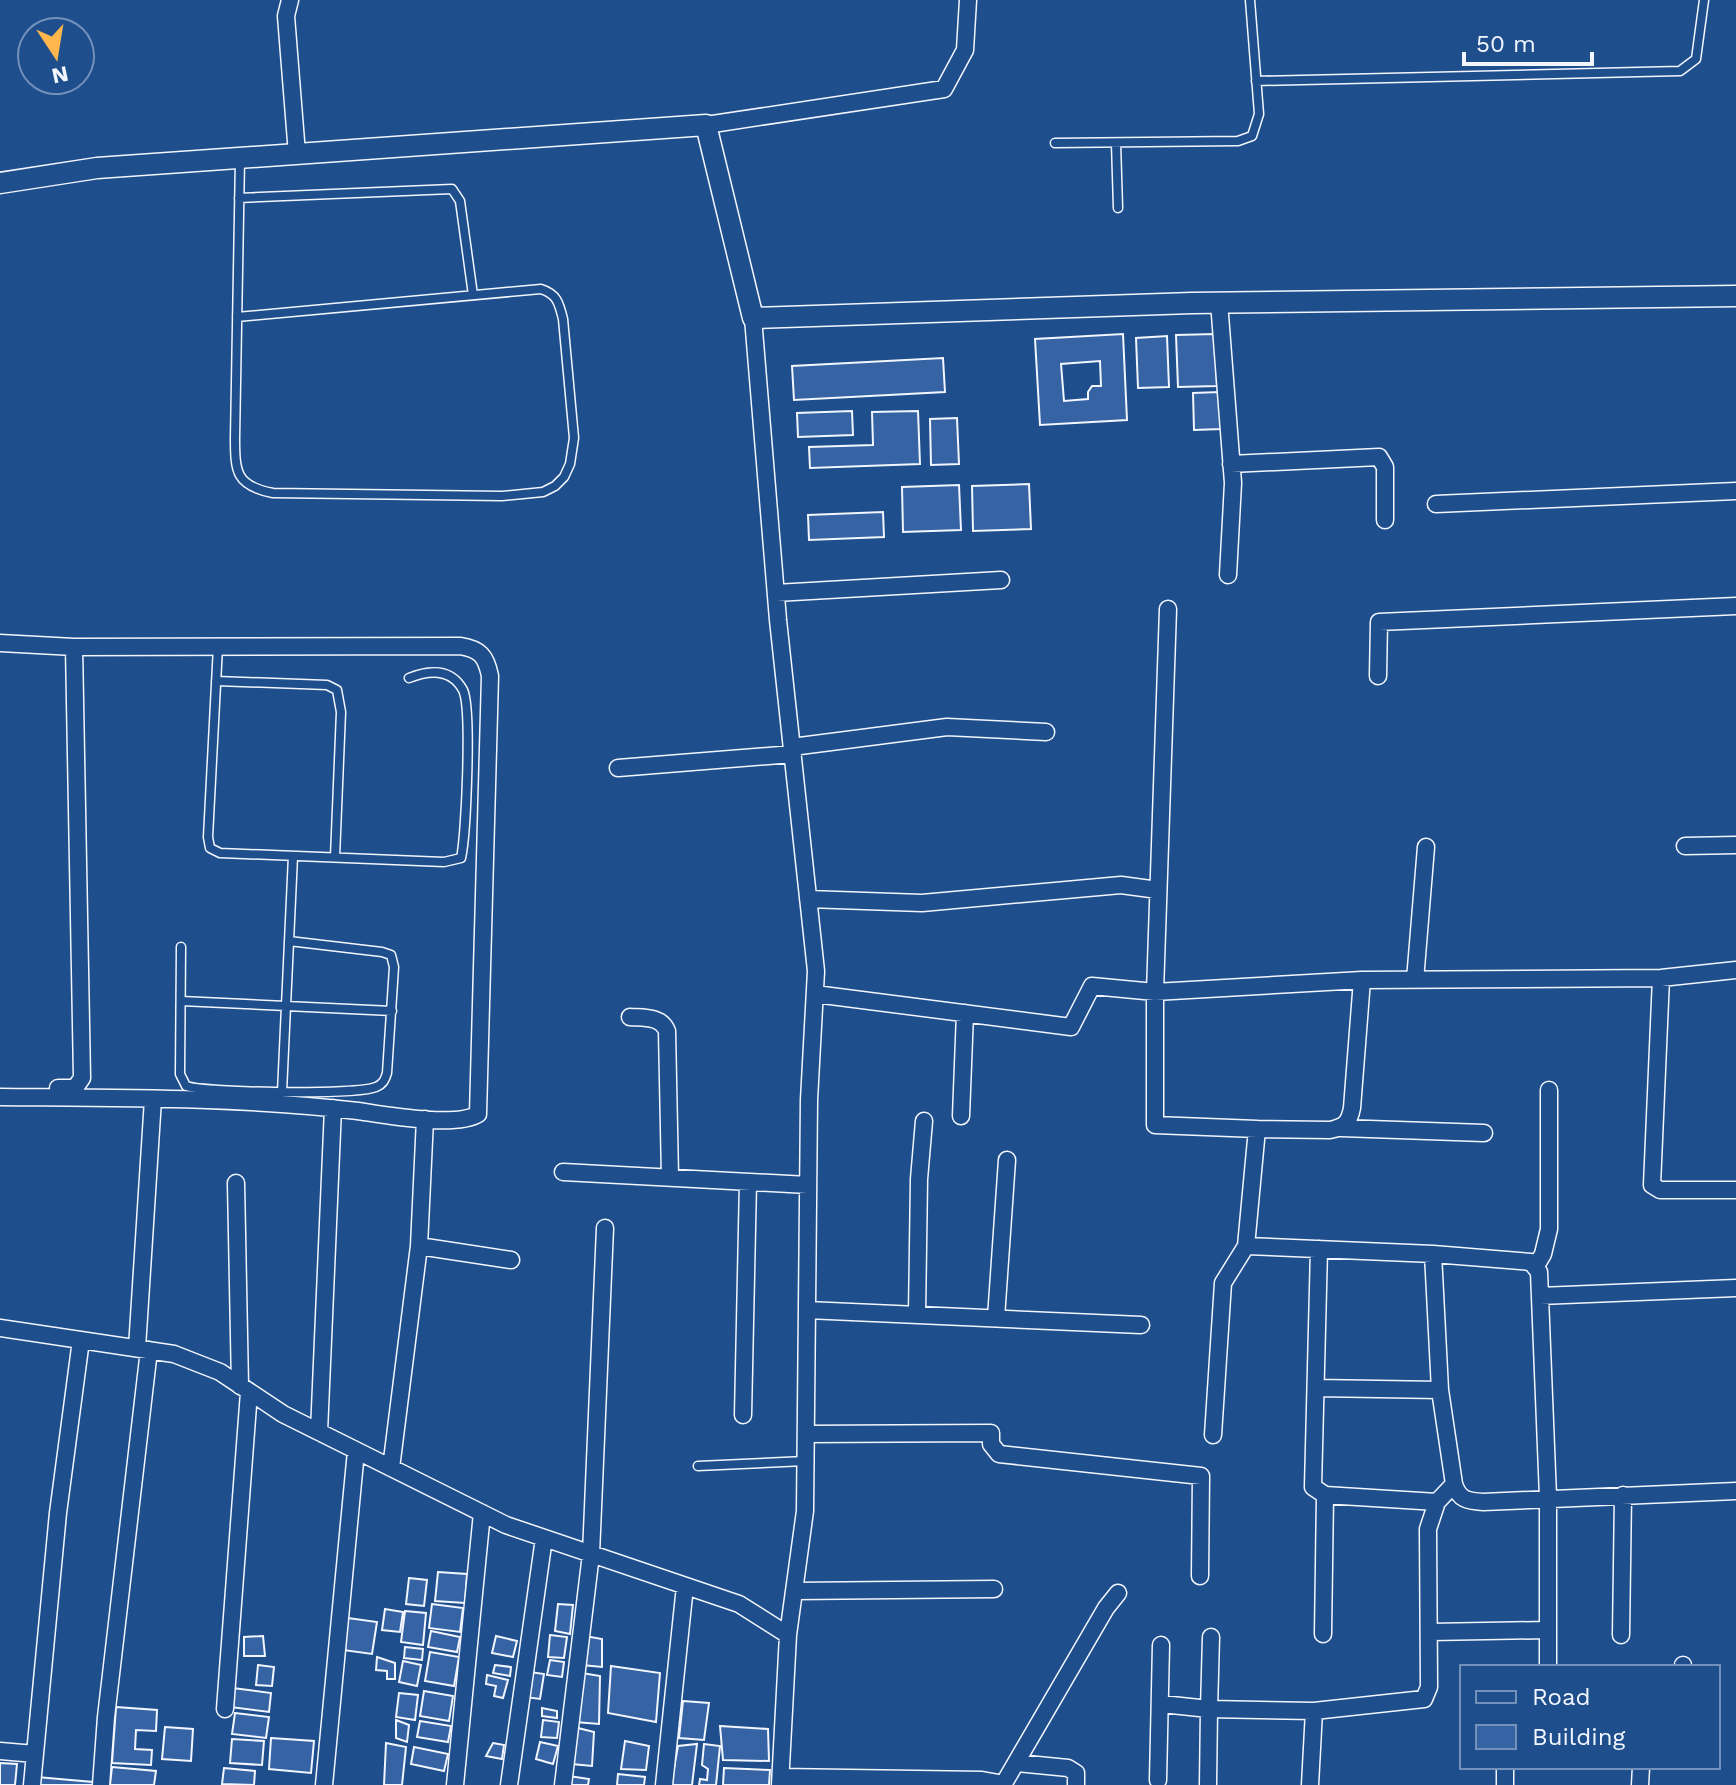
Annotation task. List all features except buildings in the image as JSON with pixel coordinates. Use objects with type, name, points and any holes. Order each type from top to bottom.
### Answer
[{"type":"street","points":[[290,0],[286,16],[297,154]]},
{"type":"street","points":[[0,183],[97,168],[706,125],[944,89],[965,50],[968,0]]},
{"type":"street","points":[[706,125],[753,318],[776,593],[816,971],[809,1100],[805,1511],[788,1635],[781,1781],[982,1780],[1004,1784],[1106,1608],[1118,1593]]},
{"type":"street","points":[[753,318],[1219,302],[1736,296]]},
{"type":"street","points":[[1219,302],[1233,499],[1228,575]]},
{"type":"street","points":[[1231,464],[1379,457],[1385,467],[1385,520]]},
{"type":"street","points":[[1436,504],[1736,491]]},
{"type":"street","points":[[776,593],[1001,580]]},
{"type":"street","points":[[1378,676],[1379,622],[1736,606]]},
{"type":"street","points":[[1168,609],[1155,992],[1155,1125],[1484,1133]]},
{"type":"street","points":[[0,643],[74,647],[460,646],[476,648],[484,655],[490,676],[480,1110],[475,1117],[425,1119],[333,1108],[153,1099],[0,1097]]},
{"type":"street","points":[[0,1086],[70,1089],[79,1086],[82,1078],[74,647]]},
{"type":"street","points":[[618,768],[792,750],[947,727],[1046,732]]},
{"type":"street","points":[[1685,846],[1736,845]]},
{"type":"street","points":[[1415,980],[1426,847]]},
{"type":"street","points":[[808,899],[922,903],[1121,885],[1158,890]]},
{"type":"street","points":[[815,994],[1071,1027],[1092,986],[1155,992],[1362,980],[1661,978],[1736,970]]},
{"type":"street","points":[[1661,978],[1652,1185],[1660,1190],[1736,1190]]},
{"type":"street","points":[[1341,1128],[1347,1124],[1352,1108],[1362,980]]},
{"type":"street","points":[[961,1116],[965,1013]]},
{"type":"street","points":[[630,1017],[657,1020],[664,1024],[667,1031],[670,1177]]},
{"type":"street","points":[[1536,1266],[1543,1254],[1549,1229],[1549,1090]]},
{"type":"street","points":[[101,1785],[143,1349],[153,1099]]},
{"type":"street","points":[[319,1432],[333,1108]]},
{"type":"street","points":[[391,1468],[419,1246],[425,1119]]},
{"type":"street","points":[[917,1315],[919,1179],[924,1121]]},
{"type":"street","points":[[1213,1435],[1223,1283],[1246,1246],[1257,1129]]},
{"type":"street","points":[[996,1318],[1007,1160]]},
{"type":"street","points":[[563,1172],[808,1185]]},
{"type":"street","points":[[743,1415],[748,1182]]},
{"type":"street","points":[[225,1709],[245,1389],[236,1183]]},
{"type":"street","points":[[563,1785],[591,1554],[605,1228]]},
{"type":"street","points":[[419,1246],[511,1260]]},
{"type":"street","points":[[1246,1246],[1521,1260],[1536,1266],[1539,1272],[1548,1497],[1548,1665]]},
{"type":"street","points":[[1319,1249],[1312,1482],[1316,1491],[1325,1495],[1437,1502]]},
{"type":"street","points":[[1433,1254],[1440,1390],[1457,1493],[1470,1501],[1736,1491]]},
{"type":"street","points":[[1540,1296],[1736,1288]]},
{"type":"street","points":[[807,1310],[1141,1325]]},
{"type":"street","points":[[0,1328],[185,1358],[220,1372],[283,1414],[506,1525],[739,1604],[788,1635]]},
{"type":"street","points":[[32,1785],[58,1513],[81,1340]]},
{"type":"street","points":[[1316,1388],[1440,1390]]},
{"type":"street","points":[[806,1434],[991,1433],[991,1444],[999,1454],[1201,1476],[1200,1576]]},
{"type":"street","points":[[324,1785],[356,1451]]},
{"type":"street","points":[[1162,1704],[1209,1709],[1314,1711],[1424,1699],[1429,1687],[1431,1632],[1428,1529],[1437,1502],[1454,1484]]},
{"type":"street","points":[[1323,1634],[1325,1495]]},
{"type":"street","points":[[1621,1635],[1623,1495]]},
{"type":"street","points":[[455,1785],[482,1513]]},
{"type":"street","points":[[509,1785],[544,1538]]},
{"type":"street","points":[[664,1785],[685,1586]]},
{"type":"street","points":[[794,1591],[994,1589]]},
{"type":"street","points":[[1431,1632],[1547,1630]]},
{"type":"street","points":[[1208,1785],[1211,1637]]},
{"type":"street","points":[[1158,1780],[1161,1645]]},
{"type":"street","points":[[1310,1785],[1314,1711]]},
{"type":"street","points":[[0,1751],[35,1754]]},
{"type":"street","points":[[1017,1763],[1068,1768],[1076,1773],[1076,1785]]},
{"type":"lane","points":[[1055,143],[1247,139],[1256,132],[1258,125],[1250,0]]},
{"type":"lane","points":[[1256,81],[1680,71],[1696,59],[1704,0]]},
{"type":"lane","points":[[1116,143],[1118,208]]},
{"type":"lane","points":[[237,317],[541,289],[552,293],[559,303],[563,319],[574,438],[570,464],[564,477],[543,492],[502,496],[273,493],[255,490],[244,483],[235,458],[237,317],[240,158]]},
{"type":"lane","points":[[239,198],[452,189],[460,201],[473,295]]},
{"type":"lane","points":[[218,646],[208,837],[210,848],[220,853],[444,862],[461,858],[467,758],[464,692],[449,675],[438,672],[409,678]]},
{"type":"lane","points":[[216,681],[327,685],[337,690],[341,712],[335,857]]},
{"type":"lane","points":[[282,1092],[293,856]]},
{"type":"lane","points":[[181,947],[180,1074],[186,1086],[282,1092],[363,1090],[383,1083],[387,1073],[392,1011],[393,962],[388,953],[289,941]]},
{"type":"lane","points":[[181,1001],[392,1011]]},
{"type":"lane","points":[[698,1466],[805,1461]]}]
